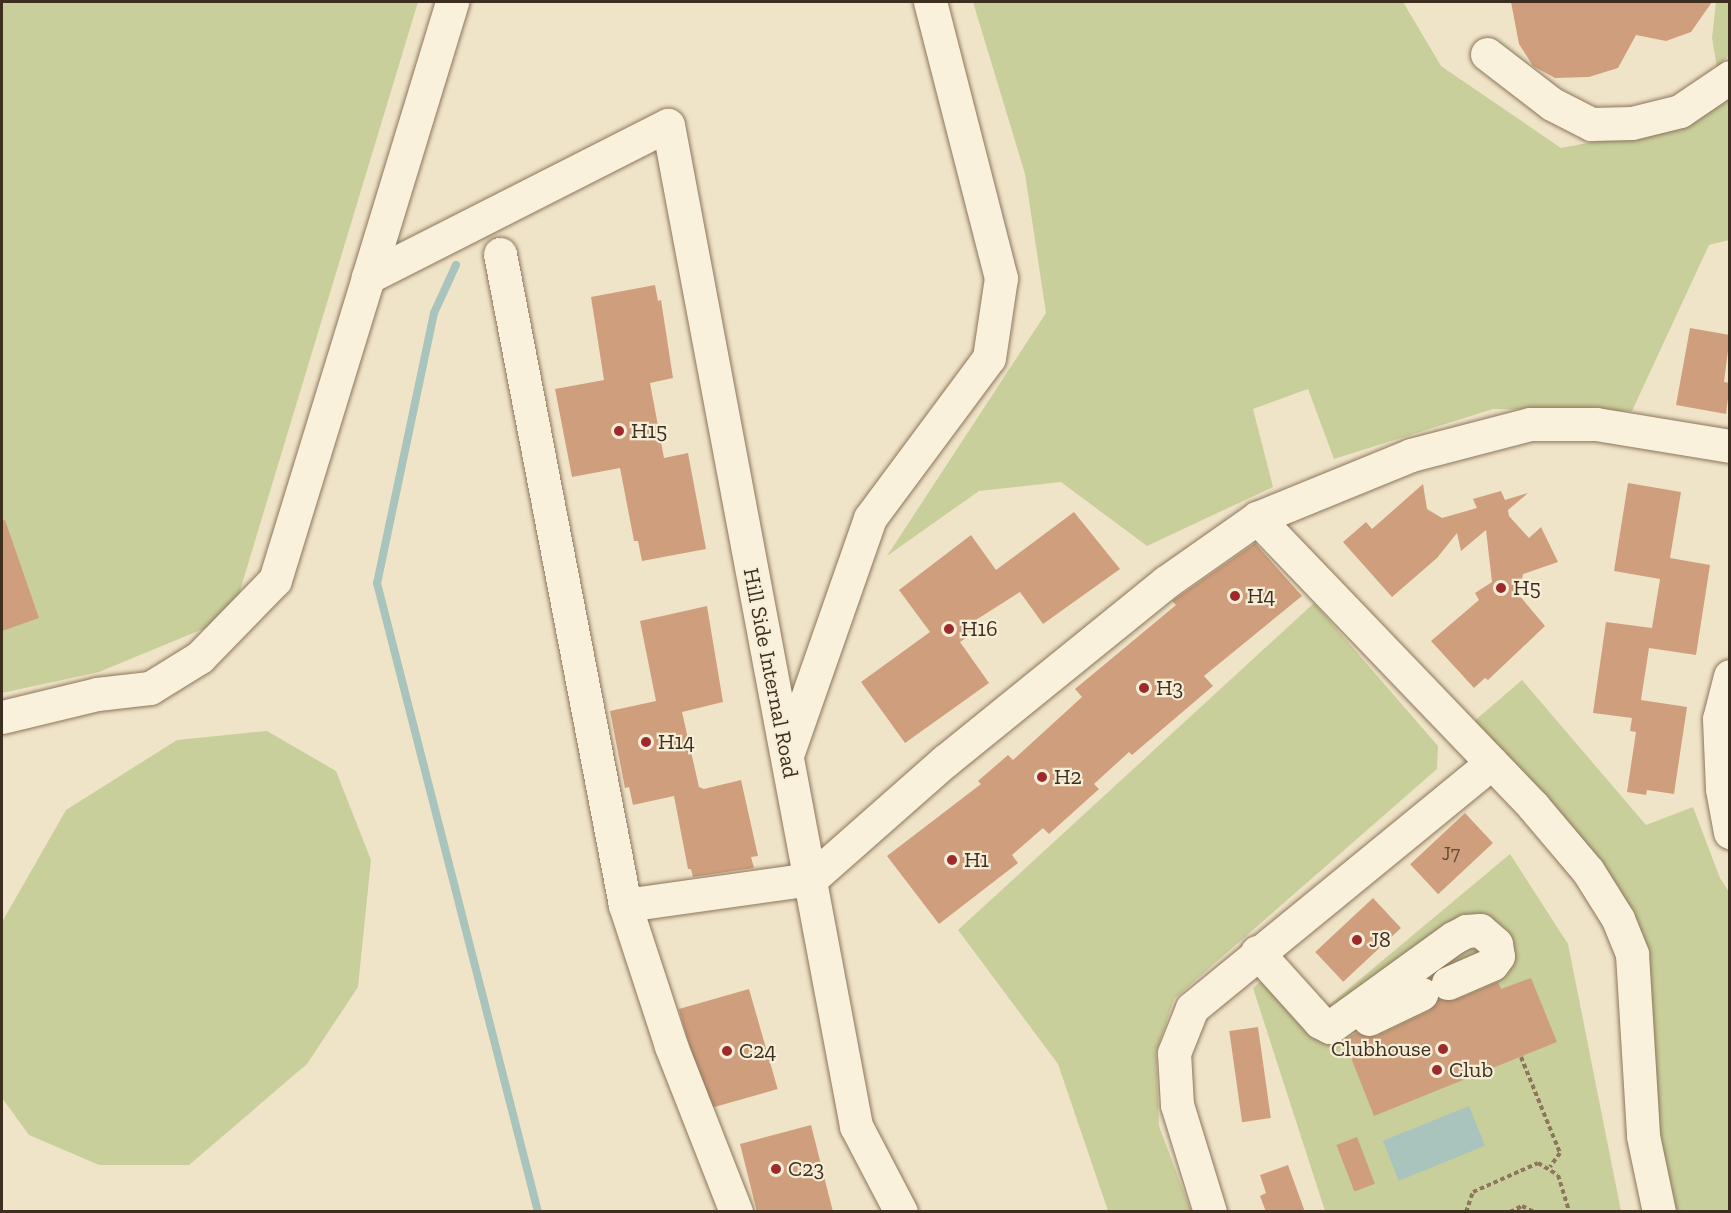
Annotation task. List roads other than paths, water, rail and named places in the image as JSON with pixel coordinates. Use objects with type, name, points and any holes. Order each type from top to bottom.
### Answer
[{"type":"street","points":[[2,717],[97,694],[150,688],[200,657],[274,580],[452,2]]},
{"type":"street","points":[[786,758],[870,518],[989,358],[1001,278],[930,2]]},
{"type":"street","points":[[1487,54],[1552,104],[1591,124],[1632,123],[1680,111],[1730,77]]},
{"type":"street","name":"Hill Side Internal Road","points":[[368,277],[669,125],[856,1126],[901,1212]]},
{"type":"street","points":[[500,254],[625,905],[670,1046],[736,1212]]},
{"type":"street","points":[[625,905],[811,879],[945,761],[1166,582],[1257,518],[1411,455],[1530,424],[1596,424],[1730,446]]},
{"type":"street","points":[[1257,518],[1533,806],[1588,871],[1618,919],[1632,954],[1643,1136],[1659,1212]]},
{"type":"street","points":[[1730,676],[1719,719],[1722,789],[1730,832]]},
{"type":"street","points":[[1210,1212],[1177,1105],[1174,1053],[1192,1008],[1250,958],[1491,763]]},
{"type":"street","points":[[1480,930],[1496,944],[1498,956],[1492,964],[1435,988],[1330,1040],[1316,1041],[1306,1035],[1250,958],[1320,1022],[1330,1027],[1466,931],[1480,930]]},
{"type":"water","points":[[1469,1106],[1485,1146],[1399,1181],[1383,1141]]},
{"type":"waterway","points":[[456,265],[434,313],[377,583],[538,1212]]},
{"type":"place","name":"H15","points":[[619,431]]},
{"type":"place","name":"H5","points":[[1501,588]]},
{"type":"place","name":"H4","points":[[1235,596]]},
{"type":"place","name":"H16","points":[[949,629]]},
{"type":"place","name":"H3","points":[[1144,688]]},
{"type":"place","name":"H14","points":[[646,742]]},
{"type":"place","name":"H2","points":[[1042,777]]},
{"type":"place","name":"H1","points":[[952,860]]},
{"type":"place","name":"J8","points":[[1357,940]]},
{"type":"place","name":"Clubhouse","points":[[1443,1049]]},
{"type":"place","name":"C24","points":[[727,1051]]},
{"type":"place","name":"Club","points":[[1437,1070]]},
{"type":"place","name":"C23","points":[[776,1169]]}]
